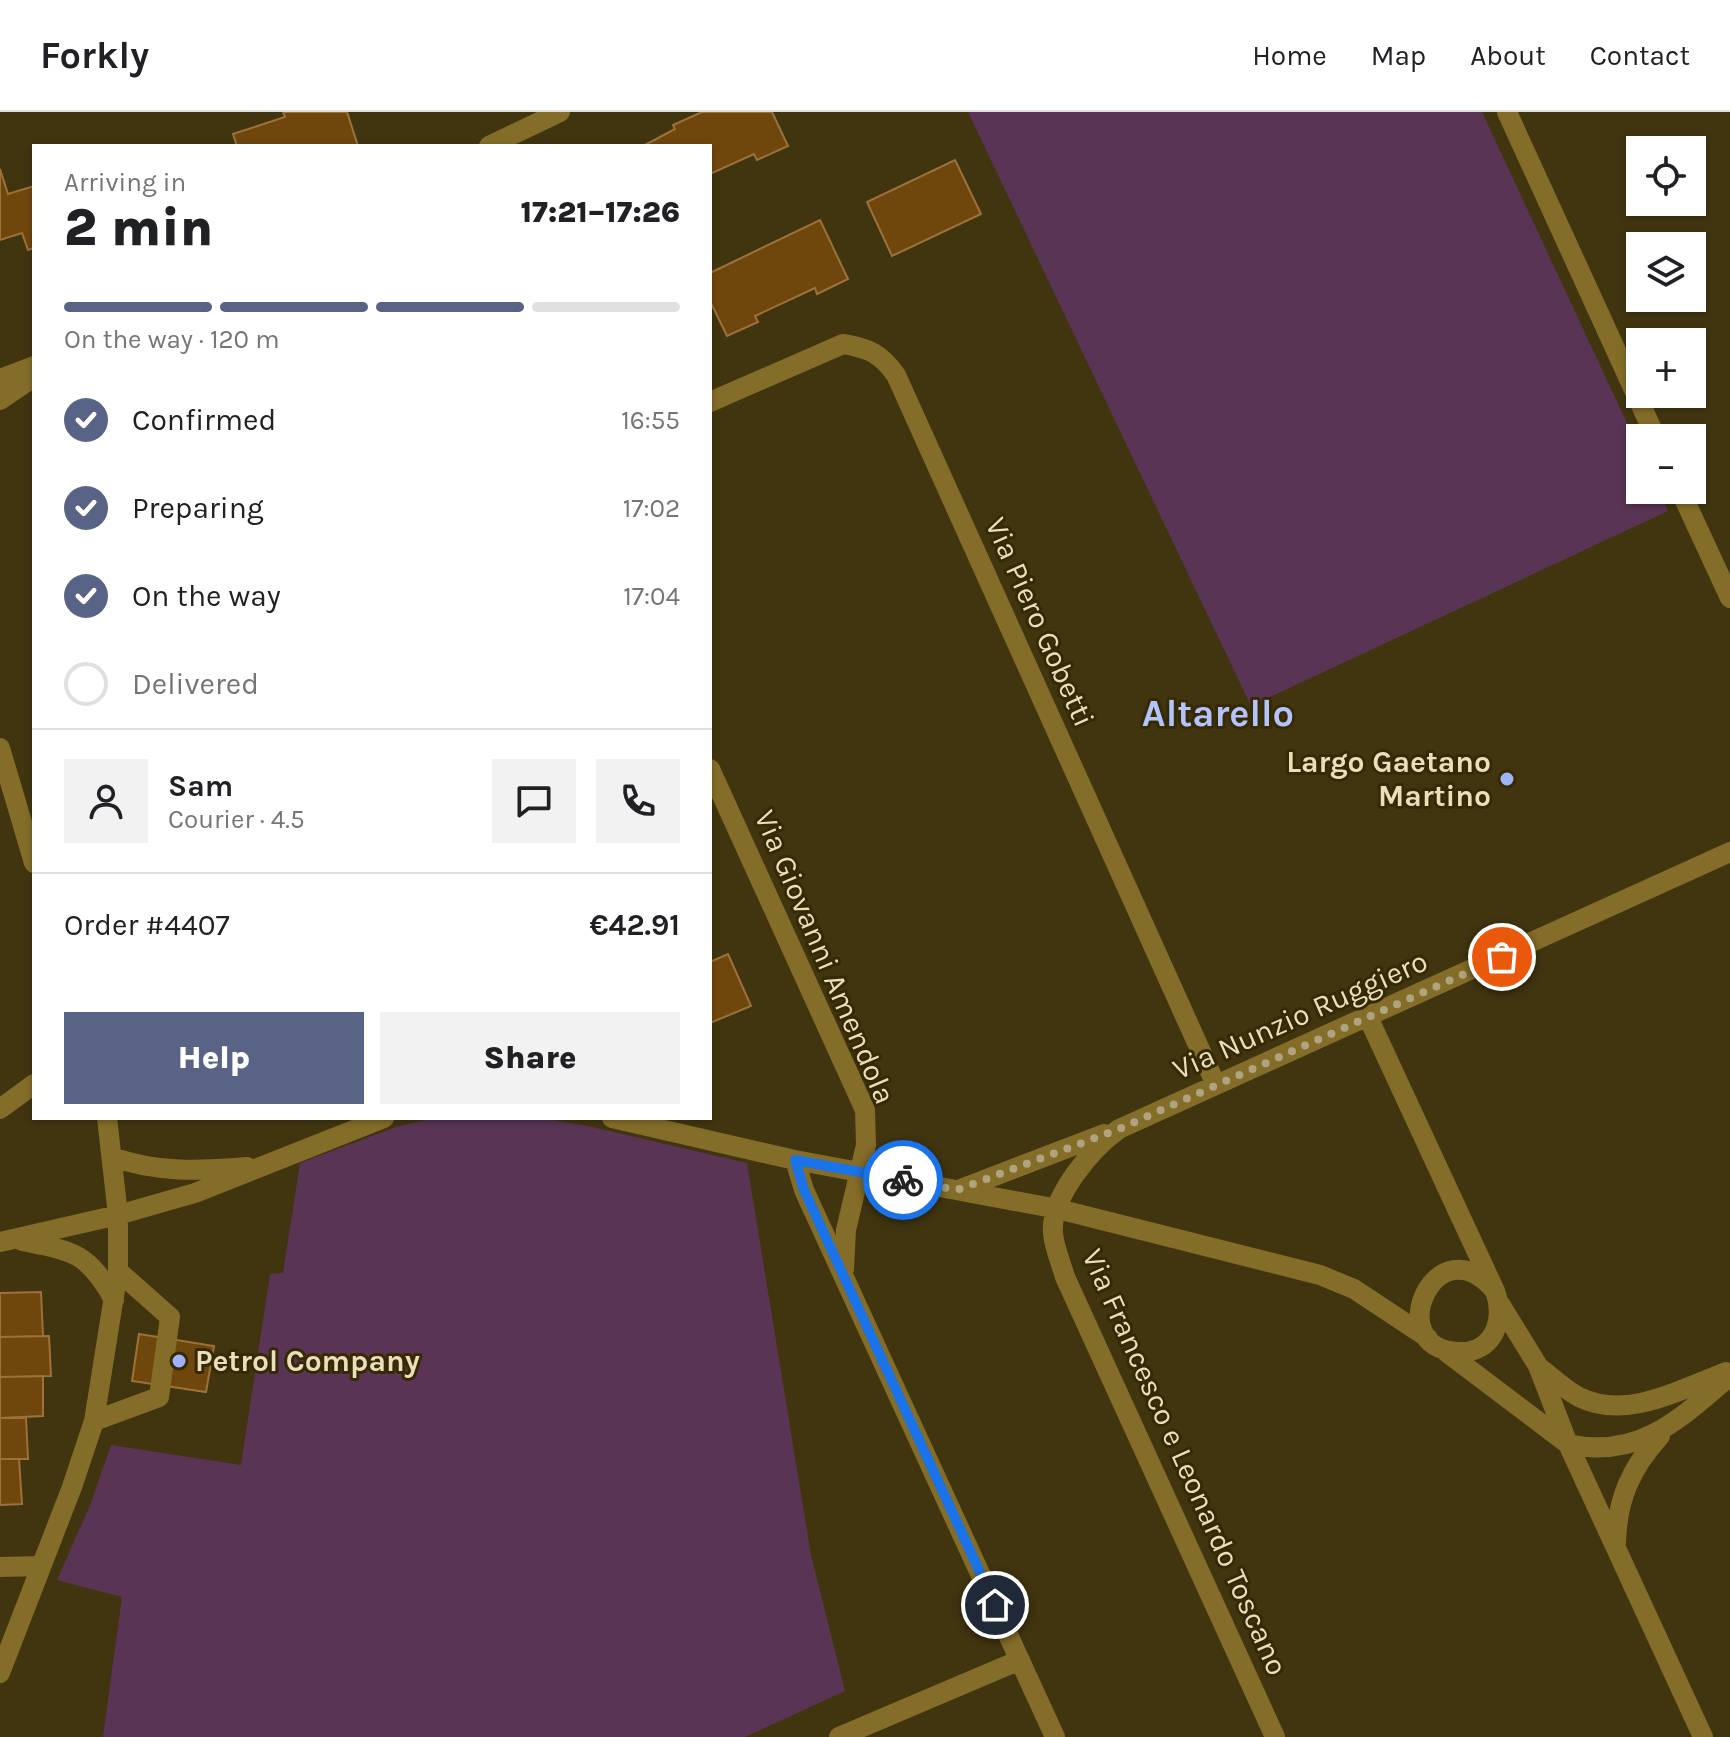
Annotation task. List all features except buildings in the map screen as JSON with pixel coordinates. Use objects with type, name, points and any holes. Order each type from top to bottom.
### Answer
[{"type":"street","points":[[493,144],[560,112]]},
{"type":"street","points":[[1507,112],[1650,424]]},
{"type":"street","name":"Via Piero Gobetti","points":[[712,401],[843,344],[863,347],[882,355],[896,375],[1216,1085]]},
{"type":"street","points":[[0,379],[32,367]]},
{"type":"street","points":[[0,400],[32,378]]},
{"type":"street","points":[[1686,504],[1730,598]]},
{"type":"street","points":[[0,748],[32,856]]},
{"type":"street","name":"Via Giovanni Amendola","points":[[712,773],[865,1110],[866,1145],[846,1230],[844,1276]]},
{"type":"street","name":"Via Nunzio Ruggiero","points":[[1058,1209],[1081,1163],[1097,1144],[1119,1129],[1730,852]]},
{"type":"street","points":[[1368,1017],[1498,1298],[1538,1366],[1568,1444],[1703,1737]]},
{"type":"street","points":[[5,1106],[32,1086]]},
{"type":"street","points":[[5,1106],[32,1099]]},
{"type":"street","points":[[7,1240],[118,1215],[195,1193],[379,1120]]},
{"type":"street","points":[[621,1120],[795,1160],[1058,1209],[1320,1275],[1354,1289],[1433,1342],[1568,1444],[1585,1448],[1611,1447],[1637,1441],[1668,1428]]},
{"type":"street","points":[[0,1673],[72,1487],[94,1421],[118,1271],[118,1215],[113,1157],[105,1121]]},
{"type":"street","points":[[957,1190],[1119,1129]]},
{"type":"street","points":[[113,1157],[140,1167],[195,1170],[271,1165]]},
{"type":"street","points":[[795,1160],[804,1190],[1055,1737]]},
{"type":"street","name":"Via Francesco e Leonardo Toscano","points":[[1058,1209],[1052,1232],[1065,1277],[1275,1737]]},
{"type":"street","points":[[7,1240],[72,1251],[101,1276],[114,1300]]},
{"type":"street","points":[[94,1421],[159,1397],[170,1317],[118,1271]]},
{"type":"street","points":[[1462,1271],[1475,1274],[1498,1298],[1497,1330],[1478,1349],[1451,1352],[1433,1342],[1419,1313],[1421,1300],[1437,1278],[1462,1271]]},
{"type":"street","points":[[1538,1366],[1578,1396],[1603,1406],[1631,1406],[1730,1373]]},
{"type":"street","points":[[1616,1547],[1616,1523],[1629,1477],[1640,1458],[1668,1428],[1730,1373]]},
{"type":"street","points":[[0,1567],[40,1566]]},
{"type":"street","points":[[839,1737],[1020,1660]]},
{"type":"shaded area","points":[[968,112],[1482,112],[1627,424],[1626,504],[1665,504],[1668,511],[1251,706]]},
{"type":"shaded area","points":[[426,1120],[551,1120],[747,1163],[811,1555],[845,1691],[745,1737],[103,1737],[122,1597],[57,1580],[91,1503],[111,1445],[241,1465],[270,1274],[283,1273],[300,1163],[396,1127]]},
{"type":"way so far","points":[[903,1180],[957,1190],[1069,1145],[1119,1129],[1502,957]]},
{"type":"place","name":"Largo Gaetano Martino","points":[[1507,779]]},
{"type":"place","name":"Petrol Company","points":[[179,1361]]},
{"type":"district","name":"Altarello","points":[[1218,713]]},
{"type":"route","points":[[903,1180],[795,1160],[804,1190],[995,1605]]}]
